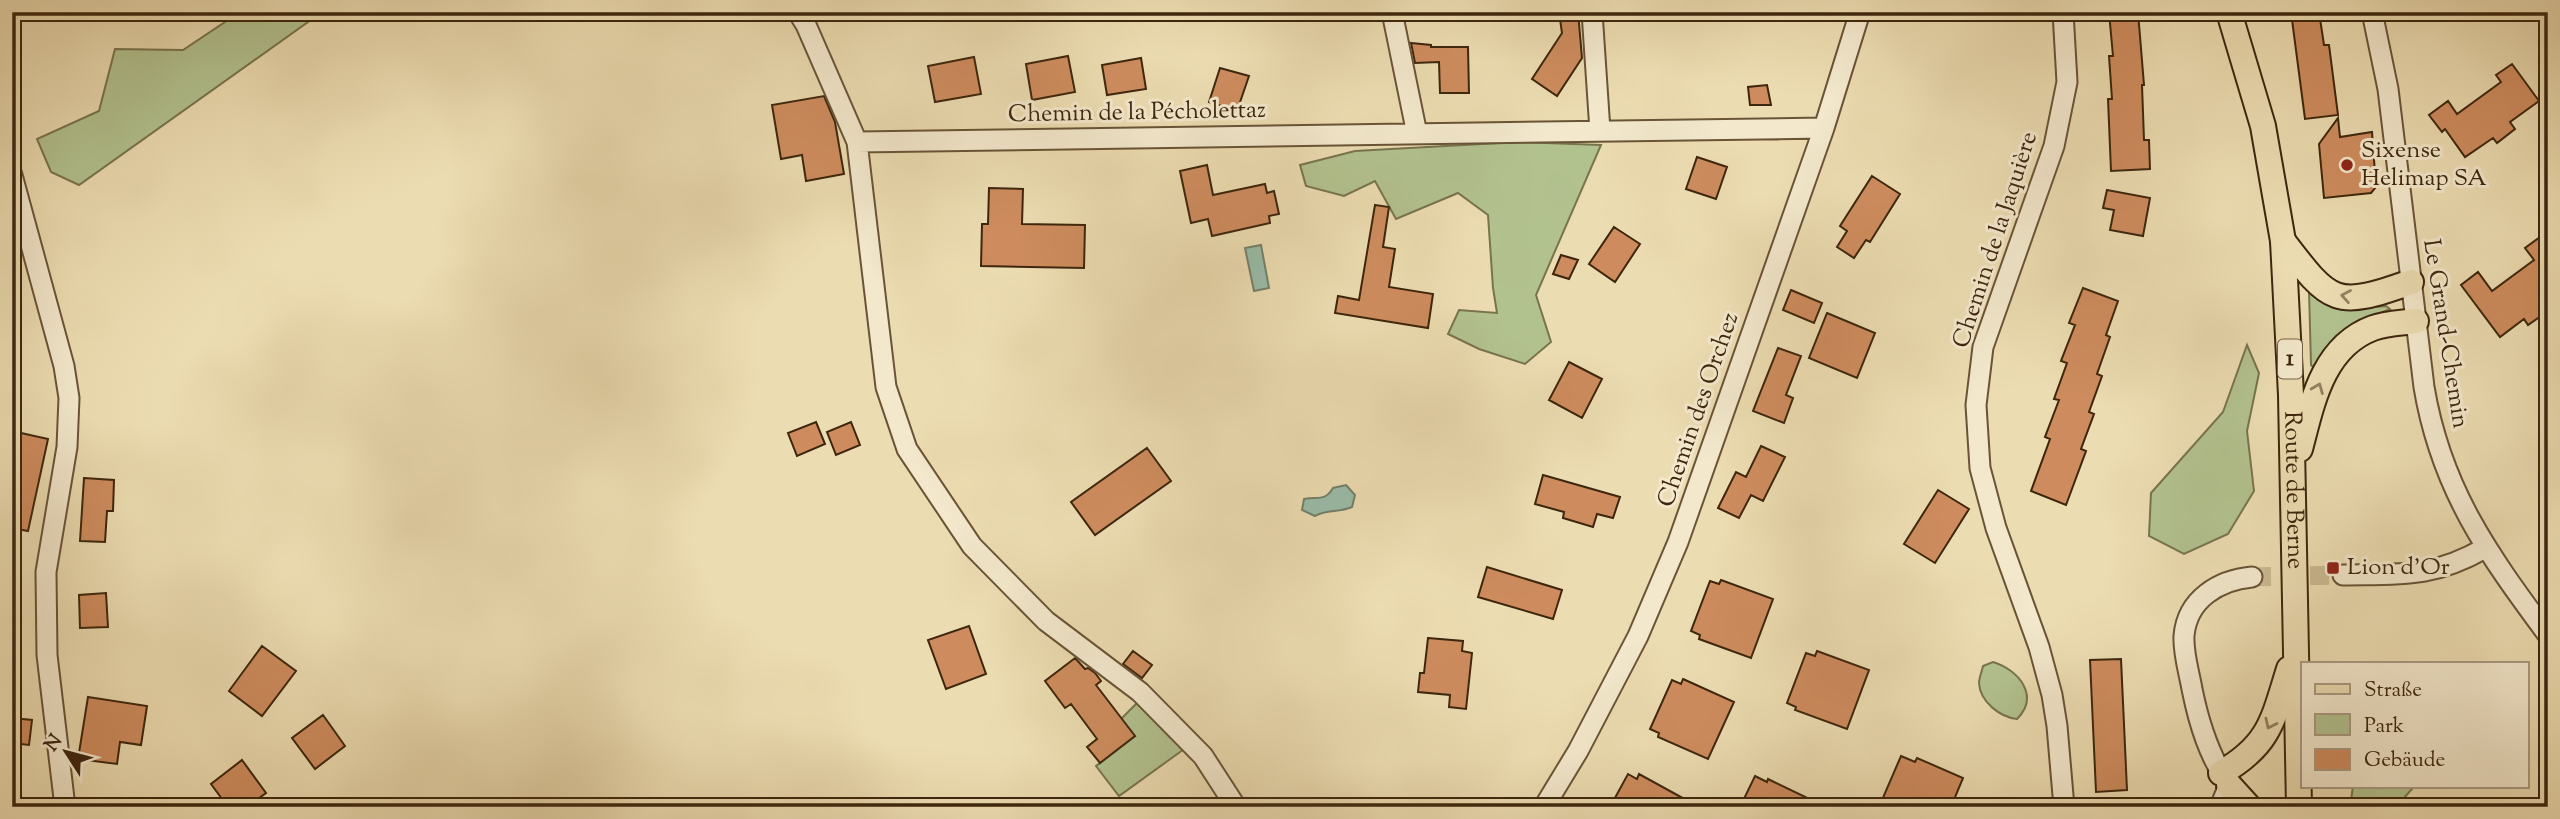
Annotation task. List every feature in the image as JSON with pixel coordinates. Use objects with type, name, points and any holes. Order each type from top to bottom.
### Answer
[{"type":"main road","name":"Route de Berne","points":[[2229,12],[2263,126],[2283,241],[2289,347],[2298,807]]},
{"type":"main road","points":[[2283,241],[2313,279],[2335,295],[2361,298],[2411,282]]},
{"type":"main road","points":[[2292,477],[2315,396],[2324,373],[2337,354],[2349,341],[2371,328],[2416,321]]},
{"type":"main road","points":[[2249,807],[2223,788],[2267,731],[2295,649]]},
{"type":"street","points":[[798,12],[857,142],[886,387],[907,449],[972,546],[1046,621],[1140,692],[1203,756],[1236,807]]},
{"type":"street","points":[[1392,12],[1417,134]]},
{"type":"street","points":[[1592,12],[1600,131]]},
{"type":"street","name":"Chemin des Orchez","points":[[1544,807],[1578,751],[1625,663],[1660,586],[1824,128],[1860,12]]},
{"type":"street","name":"Chemin de la Jaquière","points":[[2063,12],[2067,82],[2054,146],[1983,347],[1976,405],[1980,468],[1996,528],[2039,647],[2052,695],[2060,749],[2064,807]]},
{"type":"street","name":"Le Grand-Chemin","points":[[2372,12],[2388,89],[2424,387],[2433,433],[2455,491],[2485,548],[2548,635]]},
{"type":"street","name":"Chemin de la Pécholettaz","points":[[857,142],[1824,128]]},
{"type":"street","points":[[12,176],[64,366],[69,398],[67,447],[46,572],[47,655],[65,807]]},
{"type":"street","points":[[2343,575],[2414,573],[2440,569],[2485,548]]},
{"type":"street","points":[[2223,788],[2199,720],[2184,635],[2186,623],[2195,606],[2208,592],[2224,582],[2252,577]]},
{"type":"green space","points":[[240,12],[322,12],[79,185],[51,172],[37,139],[99,111],[115,49],[183,50]]},
{"type":"green space","points":[[1518,142],[1601,145],[1536,295],[1551,342],[1525,364],[1479,349],[1448,334],[1459,310],[1497,313],[1488,215],[1458,193],[1396,219],[1375,181],[1344,196],[1306,186],[1300,165],[1355,151]]},
{"type":"green space","points":[[2309,291],[2362,308],[2386,306],[2390,309],[2355,324],[2313,367]]},
{"type":"green space","points":[[2247,345],[2259,373],[2247,431],[2254,491],[2228,534],[2184,554],[2149,536],[2151,493],[2223,412]]},
{"type":"green space","points":[[1993,662],[2011,671],[2023,685],[2027,702],[2017,719],[1992,707],[1980,690],[1979,681],[1983,666]]},
{"type":"green space","points":[[1139,701],[1187,747],[1119,796],[1096,766],[1135,736],[1121,719]]},
{"type":"green space","points":[[2353,788],[2412,789],[2396,807],[2350,807]]},
{"type":"shaded area","points":[[1261,245],[1269,288],[1254,291],[1245,248]]},
{"type":"shaded area","points":[[1346,485],[1355,495],[1352,507],[1315,516],[1302,510],[1304,499],[1324,497],[1333,488]]},
{"type":"building","points":[[1559,12],[1578,12],[1582,58],[1557,96],[1532,79],[1562,33]]},
{"type":"building","points":[[2109,12],[2138,12],[2144,85],[2144,140],[2149,140],[2150,169],[2111,171],[2108,99],[2112,99],[2109,56],[2113,56]]},
{"type":"building","points":[[2291,12],[2319,12],[2324,45],[2329,45],[2338,115],[2305,119]]},
{"type":"building","points":[[1411,43],[1431,47],[1468,47],[1469,93],[1440,93],[1439,62],[1415,63]]},
{"type":"building","points":[[1068,56],[1075,92],[1032,100],[1026,64]]},
{"type":"building","points":[[974,57],[981,94],[935,102],[928,66]]},
{"type":"building","points":[[1141,58],[1146,89],[1107,95],[1102,65]]},
{"type":"building","points":[[2512,64],[2539,101],[2510,122],[2515,129],[2497,143],[2493,138],[2465,157],[2445,129],[2442,132],[2429,115],[2448,101],[2457,114],[2501,82],[2496,75]]},
{"type":"building","points":[[1220,68],[1249,76],[1237,111],[1209,102]]},
{"type":"building","points":[[1767,85],[1771,105],[1750,105],[1748,87]]},
{"type":"building","points":[[824,96],[835,122],[844,174],[806,181],[802,155],[781,159],[772,105]]},
{"type":"building","points":[[2338,118],[2340,137],[2372,132],[2376,187],[2371,193],[2324,198],[2319,144]]},
{"type":"building","points":[[1697,157],[1727,167],[1716,199],[1686,189]]},
{"type":"building","points":[[1207,165],[1213,195],[1265,184],[1267,193],[1274,191],[1279,214],[1269,216],[1270,223],[1212,236],[1208,219],[1191,223],[1180,171]]},
{"type":"building","points":[[1872,176],[1900,194],[1870,242],[1866,240],[1854,258],[1837,247],[1847,231],[1840,226]]},
{"type":"building","points":[[989,188],[1023,189],[1022,224],[1085,225],[1084,268],[981,266],[982,224],[988,224]]},
{"type":"building","points":[[2107,190],[2150,198],[2143,236],[2110,230],[2114,210],[2103,208]]},
{"type":"building","points":[[1375,205],[1389,207],[1383,247],[1395,249],[1389,287],[1433,294],[1428,328],[1335,313],[1338,296],[1359,300]]},
{"type":"building","points":[[1614,227],[1640,244],[1615,282],[1589,264]]},
{"type":"building","points":[[2548,231],[2548,311],[2528,325],[2524,319],[2500,337],[2461,285],[2478,272],[2492,291],[2534,260],[2525,248]]},
{"type":"building","points":[[1561,255],[1578,260],[1569,279],[1553,274]]},
{"type":"building","points":[[2083,288],[2118,301],[2106,335],[2110,337],[2097,374],[2102,376],[2089,412],[2094,414],[2081,449],[2086,451],[2066,505],[2031,491],[2050,439],[2045,437],[2059,400],[2054,399],[2067,363],[2061,361],[2075,325],[2069,323]]},
{"type":"building","points":[[1791,290],[1822,303],[1814,323],[1783,310]]},
{"type":"building","points":[[1827,313],[1875,333],[1857,378],[1809,358]]},
{"type":"building","points":[[1778,348],[1801,356],[1786,395],[1793,398],[1784,423],[1753,411]]},
{"type":"building","points":[[1569,362],[1602,379],[1582,418],[1549,400]]},
{"type":"building","points":[[816,422],[825,444],[797,456],[788,433]]},
{"type":"building","points":[[851,422],[860,445],[836,455],[827,432]]},
{"type":"building","points":[[12,431],[48,439],[28,531],[12,528]]},
{"type":"building","points":[[1761,446],[1785,457],[1763,501],[1751,495],[1739,518],[1718,508],[1736,472],[1746,477]]},
{"type":"building","points":[[1147,448],[1171,481],[1095,535],[1071,502]]},
{"type":"building","points":[[1543,475],[1620,497],[1613,518],[1597,514],[1593,527],[1563,518],[1564,512],[1535,504]]},
{"type":"building","points":[[84,478],[114,480],[113,511],[107,511],[105,542],[80,541]]},
{"type":"building","points":[[1938,490],[1969,509],[1935,563],[1904,544]]},
{"type":"building","points":[[1487,567],[1562,590],[1553,619],[1478,597]]},
{"type":"building","points":[[1721,580],[1773,599],[1751,658],[1699,639],[1700,635],[1691,631],[1710,581],[1719,584]]},
{"type":"building","points":[[106,593],[108,627],[80,628],[79,595]]},
{"type":"building","points":[[969,626],[986,674],[946,689],[928,640]]},
{"type":"building","points":[[1428,638],[1463,641],[1462,651],[1472,653],[1466,709],[1449,707],[1450,695],[1418,692],[1420,673],[1424,673]]},
{"type":"building","points":[[262,646],[296,671],[262,716],[229,691]]},
{"type":"building","points":[[1133,651],[1152,665],[1142,678],[1123,664]]},
{"type":"building","points":[[1817,651],[1869,670],[1847,729],[1795,710],[1796,707],[1787,703],[1806,653],[1815,656]]},
{"type":"building","points":[[1075,658],[1085,669],[1095,673],[1101,681],[1096,685],[1135,736],[1100,763],[1087,747],[1097,739],[1071,704],[1065,708],[1045,681]]},
{"type":"building","points":[[2121,659],[2127,790],[2096,792],[2090,660]]},
{"type":"building","points":[[1683,679],[1734,702],[1708,759],[1658,737],[1659,733],[1650,729],[1672,680],[1681,684]]},
{"type":"building","points":[[88,697],[147,706],[141,745],[120,742],[117,764],[78,759]]},
{"type":"building","points":[[323,715],[345,746],[315,769],[292,738]]},
{"type":"building","points":[[12,718],[32,720],[29,745],[12,743]]},
{"type":"building","points":[[1901,756],[1915,762],[1917,758],[1963,778],[1951,807],[1879,807]]},
{"type":"building","points":[[242,760],[266,793],[247,807],[228,807],[211,784]]},
{"type":"building","points":[[1628,774],[1637,779],[1639,774],[1699,807],[1610,807]]},
{"type":"building","points":[[1755,776],[1767,782],[1768,779],[1826,807],[1740,807]]},
{"type":"tunnel","points":[[2252,577],[2343,575]]},
{"type":"place","name":"Sixense Helimap SA","points":[[2347,165]]},
{"type":"place","name":"Lion d'Or","points":[[2333,568]]}]
